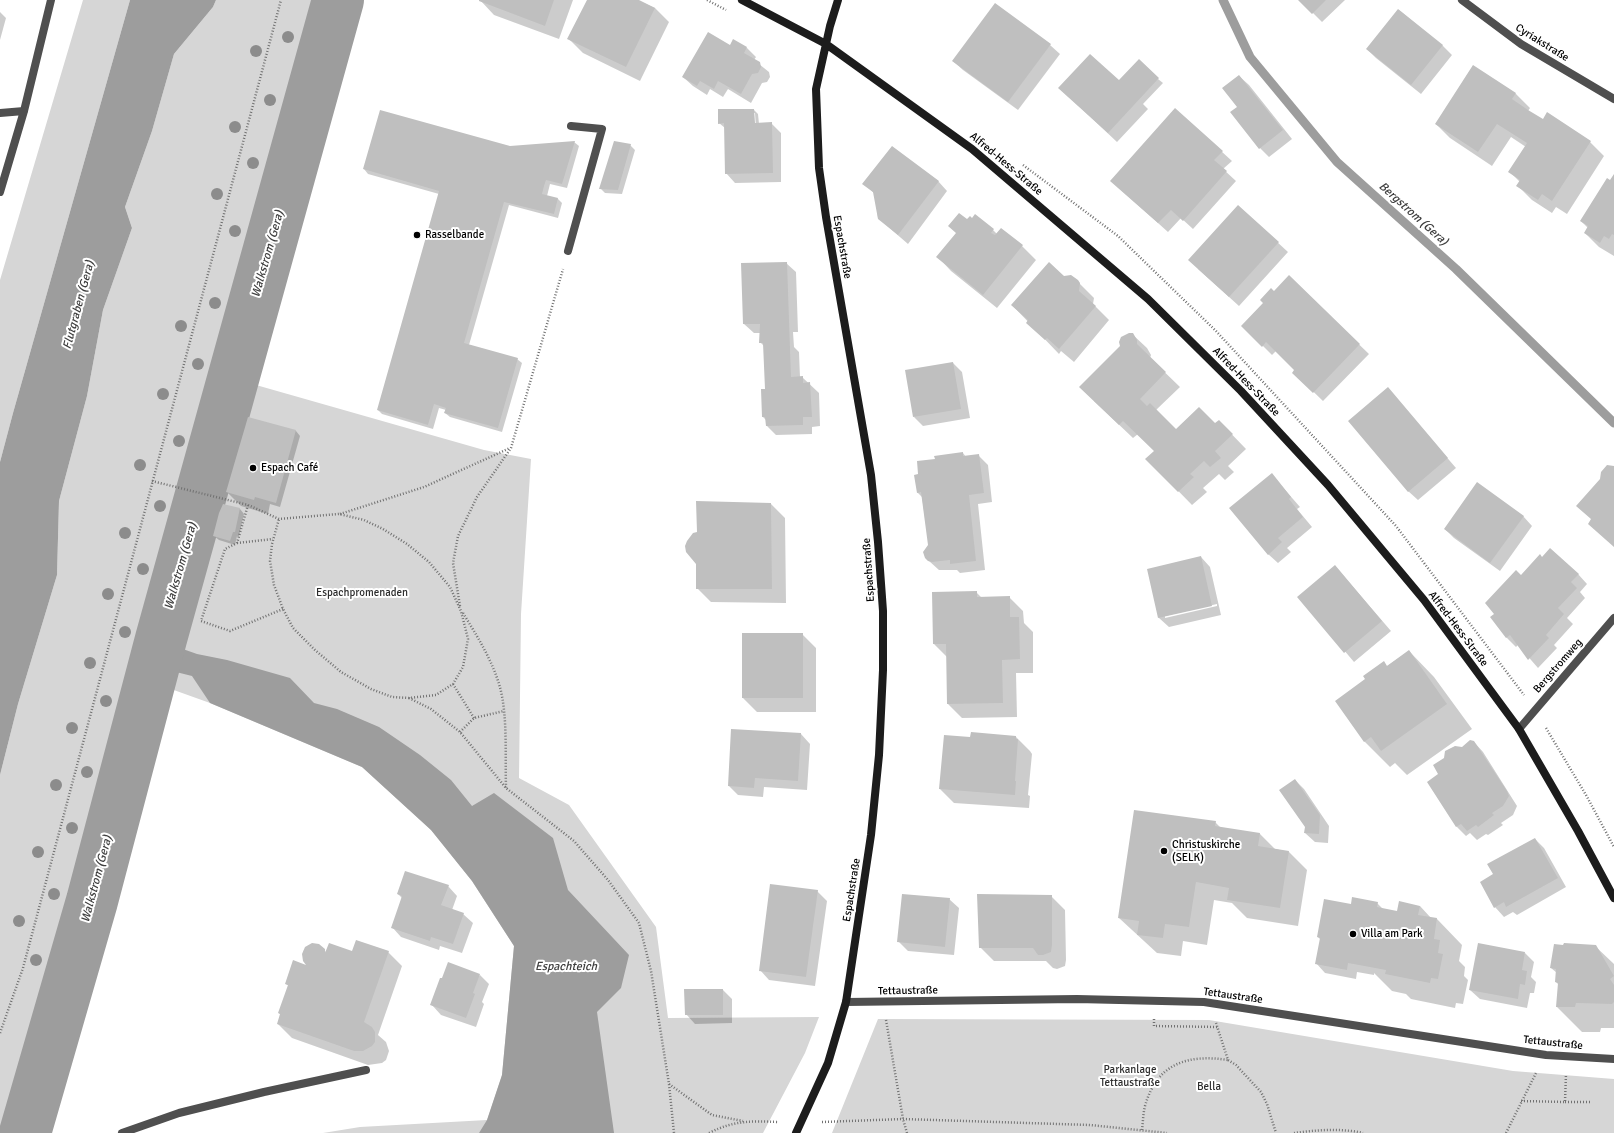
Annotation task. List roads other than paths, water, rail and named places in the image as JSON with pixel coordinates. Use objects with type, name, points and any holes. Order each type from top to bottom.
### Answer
[{"type":"main road","name":"Alfred-Hess-Straße","points":[[742,0],[826,44],[972,149],[1148,299],[1241,391],[1328,485],[1424,600],[1519,729],[1578,831],[1614,898]]},
{"type":"main road","name":"Espachstraße","points":[[796,1133],[828,1063],[846,1002],[871,835],[879,755],[883,670],[883,611],[871,475],[827,225],[819,168],[816,89],[838,0]]},
{"type":"street","points":[[0,192],[24,111],[51,0]]},
{"type":"street","name":"Cyriakstraße","points":[[1462,0],[1521,44],[1614,99]]},
{"type":"street","points":[[0,112],[24,111]]},
{"type":"street","points":[[568,251],[602,129],[571,126]]},
{"type":"street","name":"Bergstromweg","points":[[1519,729],[1614,618]]},
{"type":"street","name":"Tettaustraße","points":[[846,1002],[1077,999],[1204,1002],[1546,1055],[1614,1059]]},
{"type":"street","points":[[122,1133],[179,1113],[264,1092],[366,1070]]},
{"type":"water","name":"Flutgraben (Gera)","points":[[130,0],[216,0],[213,7],[174,54],[152,131],[125,207],[132,228],[103,310],[87,396],[59,501],[57,575],[18,704],[0,775],[0,462]]},
{"type":"water","name":"Espachteich","points":[[161,639],[197,654],[227,660],[290,678],[314,703],[337,709],[379,727],[420,755],[451,780],[472,806],[494,793],[553,838],[568,890],[629,955],[621,988],[597,1012],[614,1133],[479,1133],[487,1120],[502,1075],[514,946],[472,881],[431,830],[362,767],[210,703],[192,676],[176,672],[150,678]]},
{"type":"waterway","name":"Walkstrom (Gera)","points":[[25,1133],[92,901],[161,639],[338,0]]},
{"type":"waterway","name":"Bergstrom (Gera)","points":[[1223,0],[1250,57],[1337,162],[1456,269],[1614,423]]},
{"type":"place","name":"Rasselbande","points":[[417,235]]},
{"type":"place","name":"Espach Café","points":[[253,468]]},
{"type":"place","name":"Christuskirche (SELK)","points":[[1164,851]]},
{"type":"place","name":"Villa am Park","points":[[1353,934]]},
{"type":"park label","name":"Espachpromenaden","points":[[362,593]]},
{"type":"park label","name":"Parkanlage Tettaustraße","points":[[1130,1076]]},
{"type":"park label","name":"Bella","points":[[1209,1087]]}]
